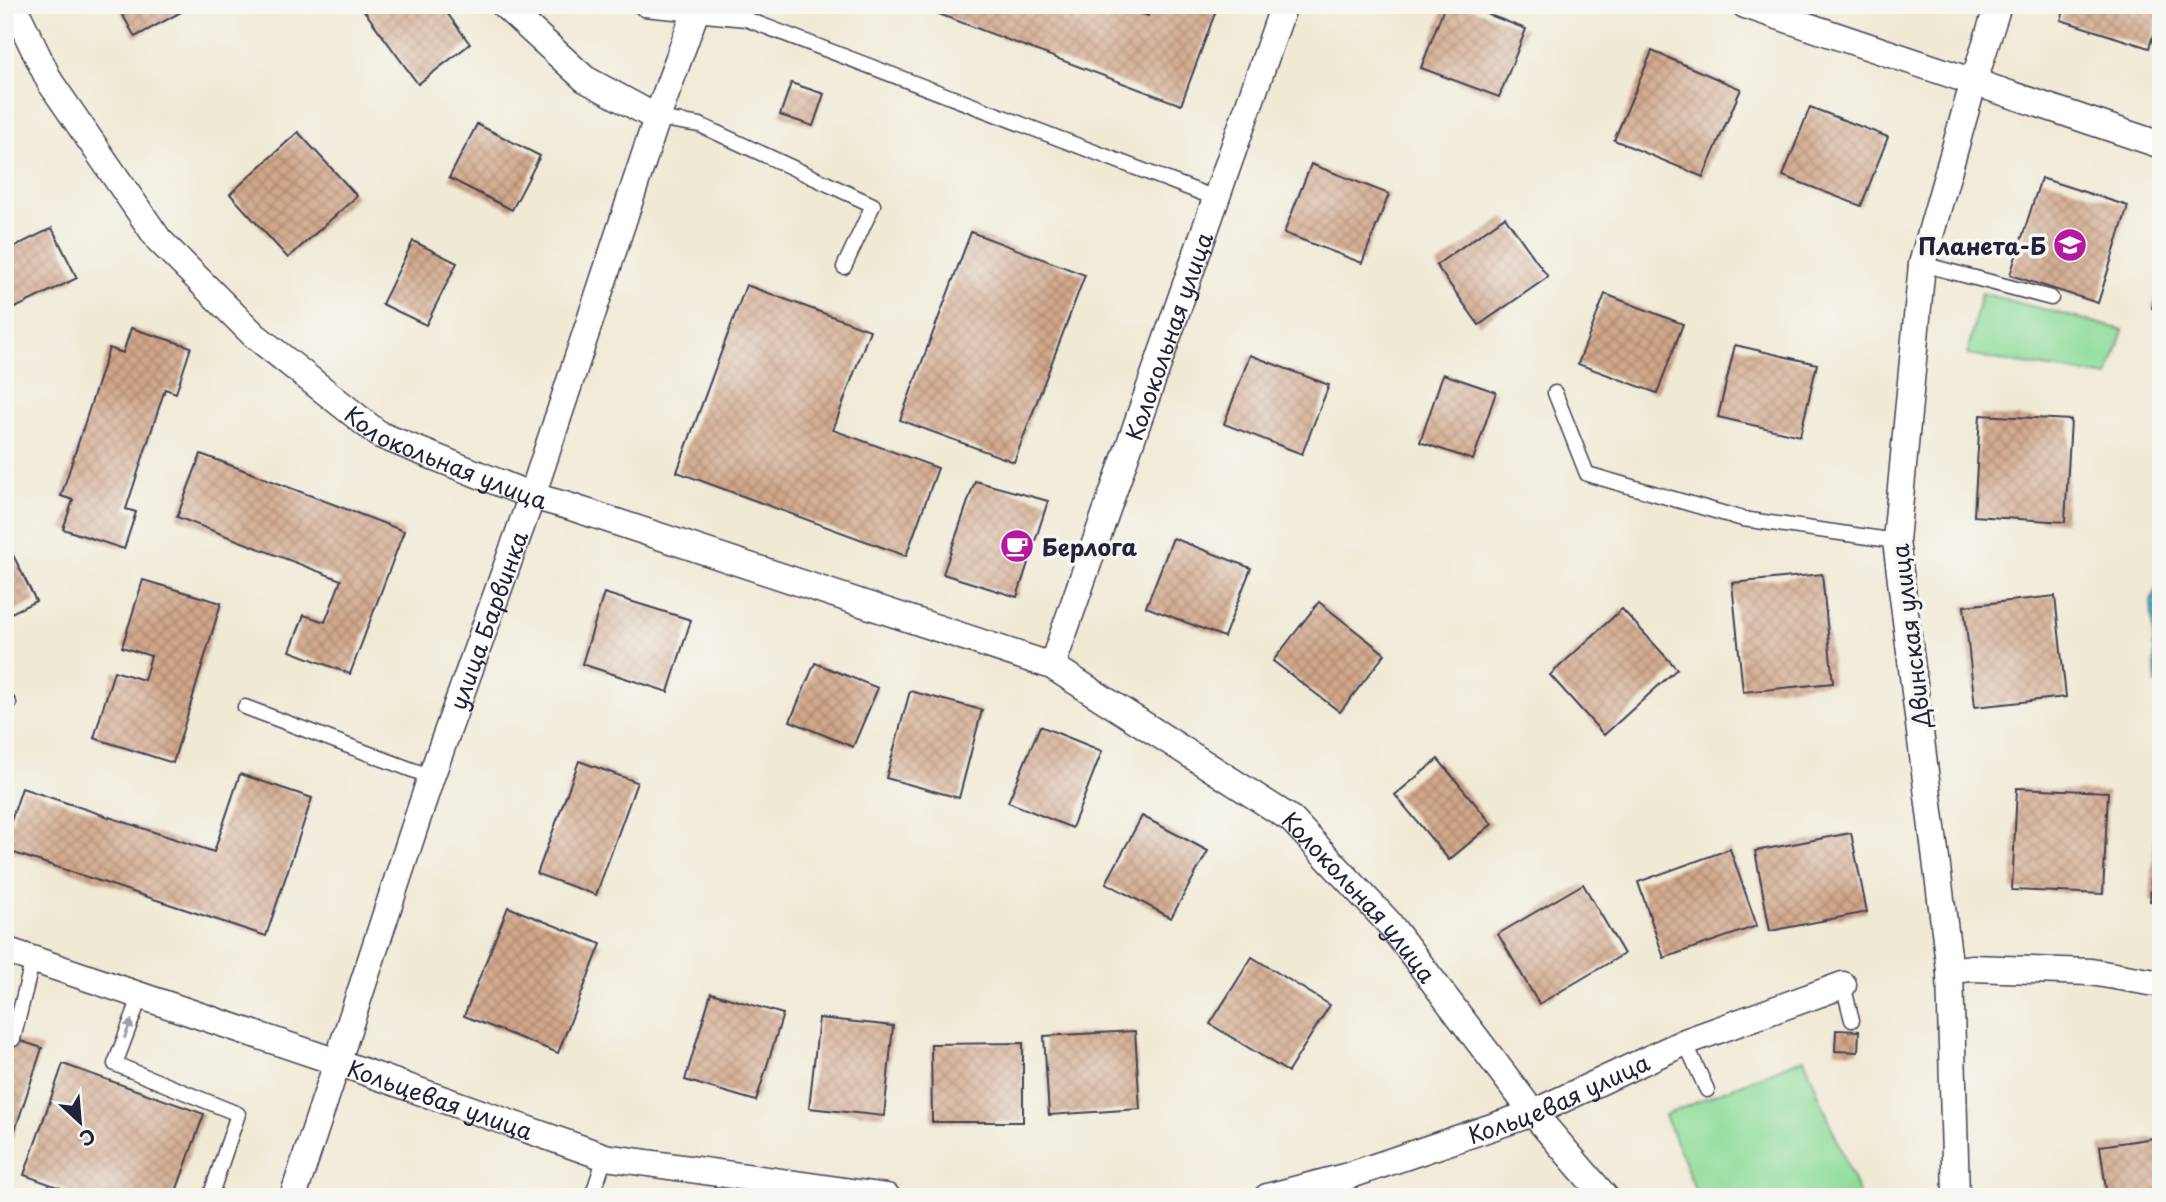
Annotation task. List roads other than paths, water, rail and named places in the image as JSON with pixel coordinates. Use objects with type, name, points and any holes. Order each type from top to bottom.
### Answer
[{"type":"street","name":"Колокольная улица","points":[[13,5],[51,82],[159,240],[254,335],[380,435],[532,496],[1052,666],[1291,819],[1388,922],[1533,1113],[1605,1197]]},
{"type":"street","points":[[504,5],[585,79],[657,118]]},
{"type":"street","name":"Колокольная улица","points":[[1052,666],[1284,5]]},
{"type":"street","points":[[1745,5],[2161,145]]},
{"type":"street","name":"Двинская улица","points":[[1956,1197],[1950,971],[1896,541],[1922,264],[1973,81],[1998,5]]},
{"type":"street","name":"улица Барвинка","points":[[293,1197],[431,777],[532,496],[657,118],[697,10]]},
{"type":"street","name":"Кольцевая улица","points":[[5,950],[337,1062],[606,1157],[887,1197]]},
{"type":"street","points":[[1950,971],[1971,968],[2091,972],[2161,984]]},
{"type":"street","name":"Кольцевая улица","points":[[1267,1197],[1348,1176],[1533,1113],[1685,1042],[1843,985]]},
{"type":"lane","points":[[638,5],[644,9],[697,10],[746,19],[1215,198]]},
{"type":"lane","points":[[657,118],[700,125],[873,205],[844,267]]},
{"type":"lane","points":[[1922,264],[2051,298]]},
{"type":"lane","points":[[1555,393],[1587,474],[1743,519],[1896,541]]},
{"type":"lane","points":[[245,707],[431,777]]},
{"type":"lane","points":[[13,1038],[33,959]]},
{"type":"lane","points":[[1843,985],[1852,1020]]},
{"type":"lane","points":[[141,995],[115,1064],[238,1114],[209,1197]]},
{"type":"lane","points":[[1685,1042],[1707,1090]]},
{"type":"lane","points":[[592,1197],[606,1157]]},
{"type":"water","points":[[2161,576],[2161,682],[2156,684],[2151,602]]},
{"type":"place","name":"Планета-Б","points":[[2070,245]]},
{"type":"place","name":"Берлога","points":[[1017,546]]}]
